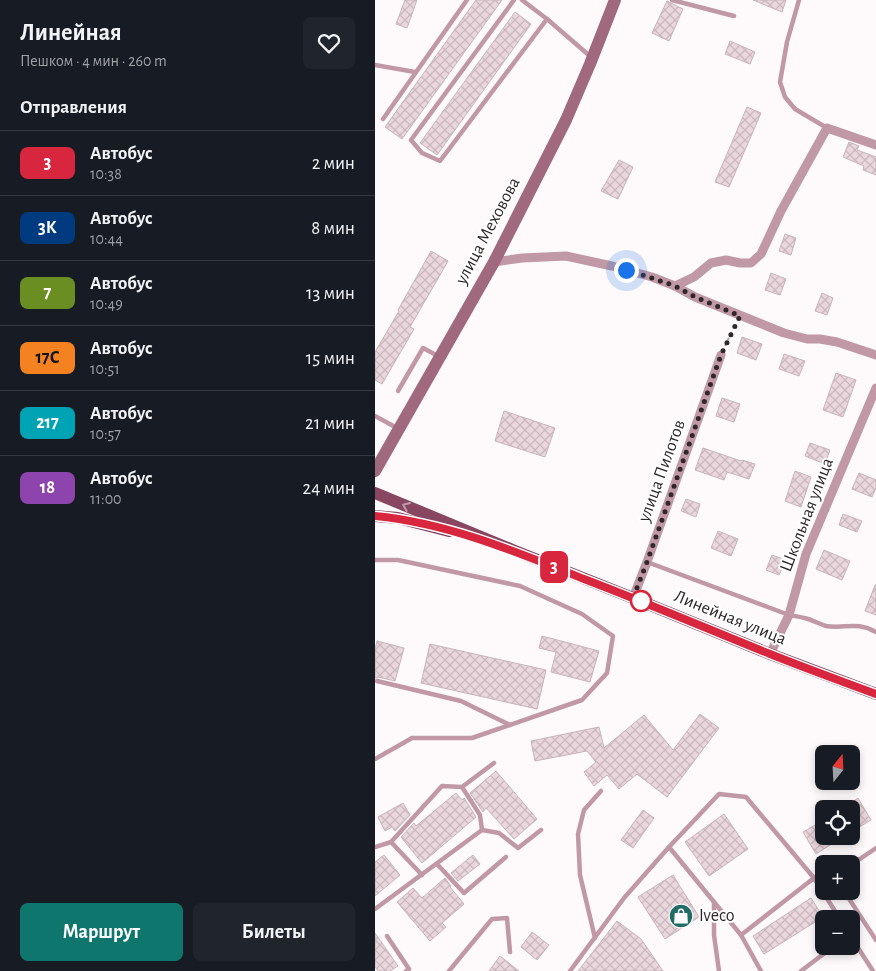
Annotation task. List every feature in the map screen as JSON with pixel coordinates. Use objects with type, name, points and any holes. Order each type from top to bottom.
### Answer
[{"type":"main road","points":[[375,493],[515,551]]},
{"type":"main road","points":[[375,516],[397,518],[439,528],[515,551]]},
{"type":"main road","name":"Линейная улица","points":[[515,551],[770,654],[876,694]]},
{"type":"street","name":"улица Меховова","points":[[375,471],[494,262],[566,120],[593,58],[615,0]]},
{"type":"street","points":[[675,286],[694,277],[711,263],[726,260],[751,263],[761,254],[781,211],[827,128],[876,145]]},
{"type":"street","points":[[494,262],[522,258],[566,256],[613,266],[675,286],[695,297],[784,334],[807,339],[837,342],[876,355]]},
{"type":"street","name":"улица Пилотов","points":[[633,598],[721,355]]},
{"type":"street","name":"Школьная улица","points":[[770,654],[789,615],[805,554],[876,388]]},
{"type":"lane","points":[[383,119],[467,0]]},
{"type":"lane","points":[[514,0],[411,140],[422,153],[440,161],[547,19]]},
{"type":"lane","points":[[522,0],[593,58]]},
{"type":"lane","points":[[672,0],[735,16]]},
{"type":"lane","points":[[799,0],[787,42],[781,82],[785,97],[795,109],[827,128]]},
{"type":"lane","points":[[375,65],[415,72]]},
{"type":"lane","points":[[398,391],[423,348],[439,357]]},
{"type":"lane","points":[[375,416],[398,429]]},
{"type":"lane","points":[[375,560],[397,560],[520,586],[582,614],[613,636],[607,673],[582,700],[472,738],[412,738],[375,759]]},
{"type":"lane","points":[[647,562],[789,615],[808,619],[823,625],[856,625],[876,632]]},
{"type":"lane","points":[[377,681],[461,702],[510,725]]},
{"type":"lane","points":[[375,847],[391,842],[442,786],[462,787],[494,763]]},
{"type":"lane","points":[[462,787],[480,815],[482,830]]},
{"type":"lane","points":[[595,938],[580,876],[578,834],[584,810],[601,790]]},
{"type":"lane","points":[[570,971],[624,898],[719,794],[746,797],[814,878],[834,910]]},
{"type":"lane","points":[[375,909],[482,830],[499,833],[518,848],[541,830]]},
{"type":"lane","points":[[391,842],[421,875]]},
{"type":"lane","points":[[669,847],[741,935],[761,971]]},
{"type":"lane","points":[[860,860],[876,848]]},
{"type":"lane","points":[[437,864],[464,893],[506,856]]},
{"type":"lane","points":[[741,935],[814,878]]},
{"type":"lane","points":[[849,900],[876,940]]},
{"type":"lane","points":[[714,902],[714,935],[719,971]]},
{"type":"lane","points":[[449,971],[492,919],[507,918],[510,952]]},
{"type":"lane","points":[[387,936],[409,969],[406,971]]},
{"type":"lane","points":[[860,951],[873,971]]},
{"type":"lane","points":[[801,971],[822,955]]},
{"type":"path","points":[[721,355],[740,316]]},
{"type":"building","points":[[405,0],[417,0],[407,28],[396,24]]},
{"type":"building","points":[[476,0],[502,0],[402,139],[385,127]]},
{"type":"building","points":[[753,0],[786,0],[782,12]]},
{"type":"building","points":[[667,1],[683,9],[669,41],[652,33]]},
{"type":"building","points":[[515,12],[531,24],[437,155],[420,143]]},
{"type":"building","points":[[730,41],[755,52],[750,64],[725,54]]},
{"type":"building","points":[[747,107],[761,113],[729,187],[715,182]]},
{"type":"building","points":[[849,142],[859,146],[857,150],[876,157],[876,175],[863,170],[864,166],[843,157]]},
{"type":"building","points":[[619,160],[633,167],[618,199],[601,191]]},
{"type":"building","points":[[785,234],[796,238],[791,255],[779,251]]},
{"type":"building","points":[[431,251],[448,261],[410,327],[414,329],[382,384],[375,380],[375,352]]},
{"type":"building","points":[[771,273],[786,279],[780,295],[765,290]]},
{"type":"building","points":[[822,293],[833,298],[827,315],[815,311]]},
{"type":"building","points":[[742,337],[762,344],[756,360],[737,353]]},
{"type":"building","points":[[784,354],[805,361],[799,376],[779,369]]},
{"type":"building","points":[[836,373],[856,380],[843,417],[823,410]]},
{"type":"building","points":[[722,398],[740,404],[734,422],[716,416]]},
{"type":"building","points":[[504,411],[555,428],[545,457],[495,441]]},
{"type":"building","points":[[810,443],[830,450],[825,464],[805,456]]},
{"type":"building","points":[[703,448],[755,464],[749,479],[727,472],[724,480],[695,470]]},
{"type":"building","points":[[795,471],[811,477],[801,507],[785,501]]},
{"type":"building","points":[[859,473],[876,480],[876,488],[872,497],[852,489]]},
{"type":"building","points":[[686,499],[700,504],[696,517],[681,511]]},
{"type":"building","points":[[843,514],[862,521],[857,532],[839,525]]},
{"type":"building","points":[[718,531],[738,539],[731,556],[711,548]]},
{"type":"building","points":[[824,550],[850,561],[842,580],[816,569]]},
{"type":"building","points":[[772,555],[786,560],[779,575],[766,570]]},
{"type":"building","points":[[876,585],[876,615],[865,611]]},
{"type":"building","points":[[542,636],[599,651],[590,682],[551,672],[556,652],[539,648]]},
{"type":"building","points":[[377,641],[404,648],[395,681],[375,678],[375,649]]},
{"type":"building","points":[[430,644],[546,670],[537,709],[421,683]]},
{"type":"building","points":[[700,714],[719,728],[667,797],[637,774],[619,789],[607,775],[594,786],[584,772],[596,762],[587,751],[535,761],[531,741],[599,727],[604,748],[644,715],[673,750]]},
{"type":"building","points":[[496,771],[537,819],[514,839],[486,808],[483,812],[470,793]]},
{"type":"building","points":[[456,793],[462,800],[464,798],[476,817],[422,863],[401,837],[414,823],[416,826]]},
{"type":"building","points":[[860,801],[871,820],[860,827]]},
{"type":"building","points":[[403,803],[410,815],[395,831],[392,827],[385,831],[378,817]]},
{"type":"building","points":[[643,810],[654,818],[633,848],[621,840]]},
{"type":"building","points":[[724,814],[748,849],[709,876],[685,842]]},
{"type":"building","points":[[815,825],[815,845],[830,845],[816,854],[803,832]]},
{"type":"building","points":[[384,855],[400,875],[375,896],[375,862]]},
{"type":"building","points":[[473,855],[480,864],[458,881],[451,873]]},
{"type":"building","points":[[673,875],[699,917],[665,939],[638,897]]},
{"type":"building","points":[[445,878],[464,904],[442,923],[446,927],[430,941],[397,902],[413,888],[422,898]]},
{"type":"building","points":[[811,898],[819,910],[815,910],[815,922],[764,954],[753,936]]},
{"type":"building","points":[[617,921],[641,939],[663,971],[578,971]]},
{"type":"building","points":[[532,932],[549,945],[537,960],[521,947]]},
{"type":"building","points":[[375,933],[398,966],[390,971],[378,971],[375,967]]},
{"type":"building","points":[[500,956],[519,971],[489,971]]},
{"type":"bus line","name":"3","points":[[375,516],[397,518],[439,528],[515,551],[770,654],[876,694]]},
{"type":"place","name":"Iveco","points":[[681,916]]},
{"type":"route","points":[[626,270],[675,286],[695,297],[740,316],[721,355],[633,598],[641,601]]}]
